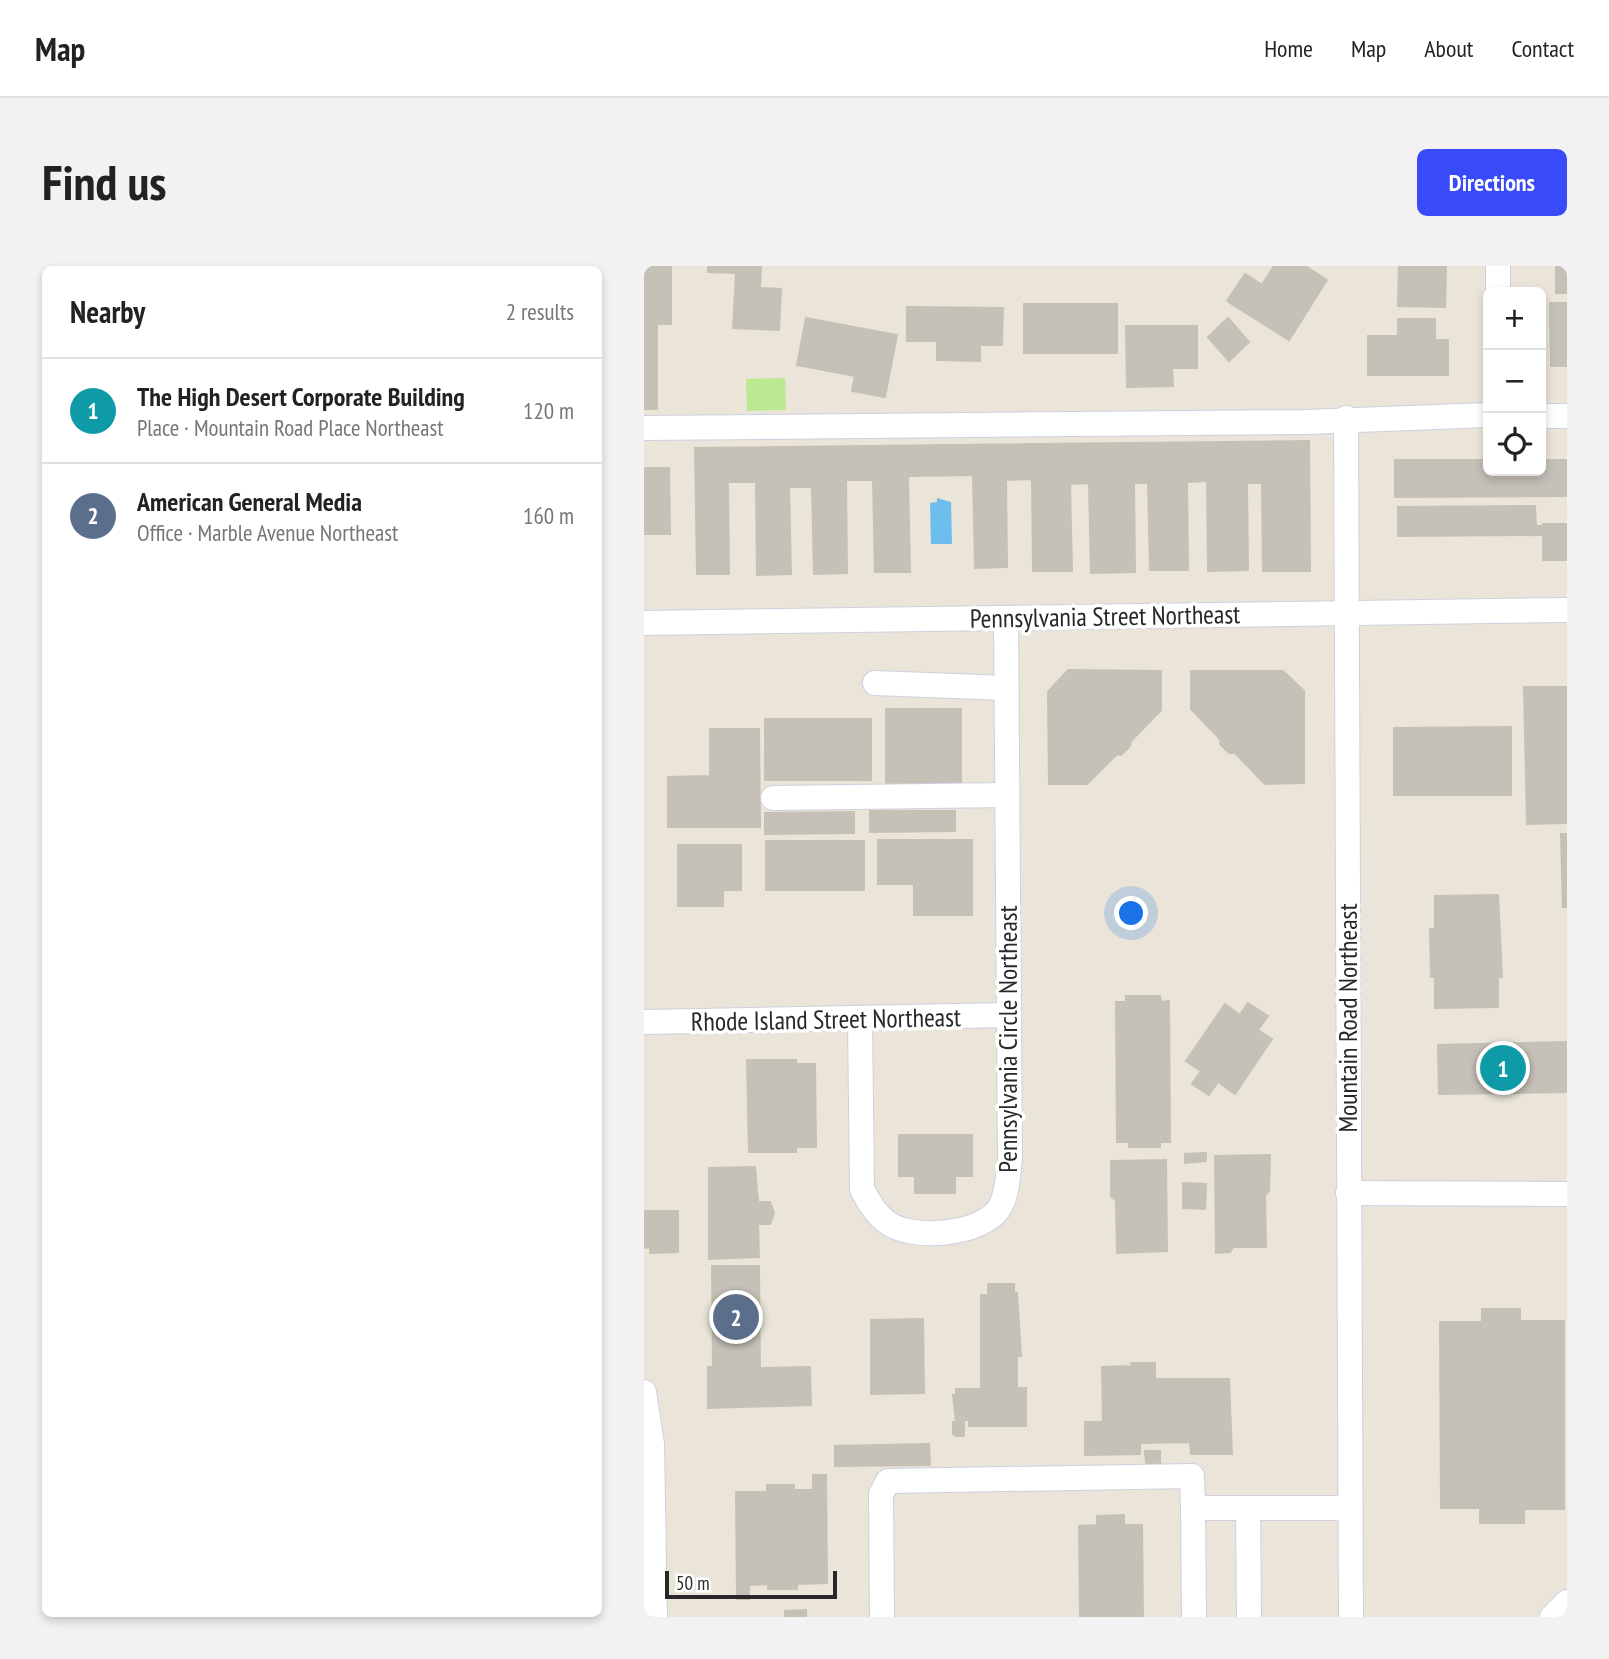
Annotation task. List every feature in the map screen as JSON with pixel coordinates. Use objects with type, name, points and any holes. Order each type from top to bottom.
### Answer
[{"type":"street","points":[[1498,266],[1499,287]]},
{"type":"street","points":[[644,428],[1305,422],[1346,418],[1483,415]]},
{"type":"street","points":[[1546,415],[1567,416]]},
{"type":"street","name":"Mountain Road Northeast","points":[[1346,418],[1351,1617]]},
{"type":"street","name":"Pennsylvania Street Northeast","points":[[644,623],[1567,610]]},
{"type":"street","name":"Pennsylvania Circle Northeast","points":[[860,1018],[862,1189],[873,1209],[890,1224],[914,1232],[954,1232],[983,1223],[1001,1207],[1010,1158],[1006,618]]},
{"type":"street","points":[[875,683],[1006,688]]},
{"type":"street","points":[[773,798],[1007,795]]},
{"type":"street","name":"Rhode Island Street Northeast","points":[[644,1021],[1008,1016]]},
{"type":"street","points":[[1348,1193],[1567,1194]]},
{"type":"street","points":[[644,1392],[655,1617]]},
{"type":"street","points":[[882,1617],[881,1494],[888,1481],[1192,1476],[1194,1617]]},
{"type":"street","points":[[1193,1508],[1350,1508]]},
{"type":"street","points":[[1248,1508],[1248,1617]]},
{"type":"street","points":[[1552,1617],[1567,1602]]},
{"type":"green space","points":[[785,378],[786,410],[747,411],[746,379]]},
{"type":"water","points":[[937,498],[951,502],[952,544],[931,544],[930,503],[937,502]]},
{"type":"building","points":[[644,266],[671,266],[671,324],[657,324],[657,409],[644,409]]},
{"type":"building","points":[[708,266],[761,266],[760,288],[781,289],[779,330],[733,328],[736,273],[708,272]]},
{"type":"building","points":[[1274,266],[1305,266],[1327,280],[1289,340],[1227,301],[1245,274],[1262,285]]},
{"type":"building","points":[[1399,266],[1446,266],[1445,307],[1398,306]]},
{"type":"building","points":[[1556,266],[1567,266],[1567,293],[1556,293]]},
{"type":"building","points":[[1550,303],[1567,303],[1567,366],[1551,366]]},
{"type":"building","points":[[1024,304],[1117,304],[1117,353],[1024,353]]},
{"type":"building","points":[[907,307],[1003,308],[1002,345],[980,345],[980,361],[937,360],[937,341],[907,341]]},
{"type":"building","points":[[806,318],[897,335],[885,397],[852,391],[855,376],[797,365]]},
{"type":"building","points":[[1228,318],[1249,342],[1229,361],[1208,337]]},
{"type":"building","points":[[1398,319],[1435,319],[1435,340],[1448,340],[1448,375],[1368,375],[1368,336],[1398,336]]},
{"type":"building","points":[[1126,326],[1197,326],[1197,368],[1172,368],[1173,386],[1127,387]]},
{"type":"building","points":[[1309,441],[1310,571],[1263,571],[1262,483],[1247,483],[1248,570],[1208,571],[1207,481],[1187,482],[1188,570],[1150,570],[1148,483],[1134,483],[1135,572],[1091,573],[1089,483],[1070,484],[1072,571],[1033,571],[1032,479],[1006,480],[1007,567],[975,568],[973,475],[908,476],[910,572],[875,572],[873,480],[846,480],[847,573],[814,574],[812,487],[789,487],[791,574],[757,575],[756,482],[728,482],[729,574],[697,574],[695,448]]},
{"type":"building","points":[[1395,460],[1483,460],[1483,476],[1546,476],[1546,460],[1567,460],[1567,496],[1395,497]]},
{"type":"building","points":[[644,468],[669,468],[670,534],[644,534]]},
{"type":"building","points":[[1535,506],[1536,526],[1542,526],[1542,535],[1398,536],[1398,507]]},
{"type":"building","points":[[1543,524],[1567,524],[1567,560],[1543,560]]},
{"type":"building","points":[[1068,670],[1161,671],[1161,710],[1121,755],[1117,754],[1087,784],[1049,784],[1048,692]]},
{"type":"building","points":[[1191,671],[1283,671],[1304,691],[1304,783],[1265,784],[1235,753],[1229,753],[1220,744],[1221,740],[1191,709]]},
{"type":"building","points":[[1524,687],[1567,687],[1567,823],[1527,824]]},
{"type":"building","points":[[886,709],[961,709],[961,783],[886,783]]},
{"type":"building","points":[[765,719],[871,719],[871,780],[765,780]]},
{"type":"building","points":[[1511,727],[1511,795],[1394,795],[1394,728]]},
{"type":"building","points":[[710,729],[759,729],[760,827],[668,827],[668,777],[710,776]]},
{"type":"building","points":[[870,811],[955,811],[955,831],[870,832]]},
{"type":"building","points":[[854,812],[854,833],[765,834],[765,813]]},
{"type":"building","points":[[1561,834],[1567,834],[1567,907],[1563,907]]},
{"type":"building","points":[[878,840],[972,840],[972,915],[914,915],[914,884],[878,884]]},
{"type":"building","points":[[766,841],[864,841],[864,890],[766,890]]},
{"type":"building","points":[[678,845],[741,845],[741,890],[723,890],[723,906],[678,906]]},
{"type":"building","points":[[1498,895],[1502,977],[1498,977],[1498,1007],[1435,1008],[1430,929],[1435,929],[1435,896]]},
{"type":"building","points":[[1126,996],[1160,996],[1161,1002],[1169,1001],[1170,1142],[1160,1142],[1160,1147],[1129,1147],[1129,1142],[1117,1142],[1116,1002],[1126,1002]]},
{"type":"building","points":[[1248,1003],[1268,1016],[1258,1030],[1272,1039],[1235,1094],[1218,1082],[1209,1095],[1192,1084],[1201,1071],[1186,1061],[1225,1004],[1240,1015]]},
{"type":"building","points":[[1567,1042],[1567,1092],[1439,1094],[1438,1045]]},
{"type":"building","points":[[747,1060],[796,1060],[796,1064],[815,1064],[816,1147],[796,1147],[796,1152],[749,1152]]},
{"type":"building","points":[[899,1135],[972,1135],[972,1176],[955,1176],[955,1193],[915,1193],[915,1176],[899,1176]]},
{"type":"building","points":[[1206,1153],[1206,1161],[1185,1163],[1185,1154]]},
{"type":"building","points":[[1270,1155],[1269,1191],[1265,1195],[1266,1247],[1233,1247],[1230,1252],[1216,1253],[1215,1156]]},
{"type":"building","points":[[1166,1160],[1167,1251],[1117,1253],[1116,1200],[1111,1197],[1111,1161]]},
{"type":"building","points":[[755,1167],[758,1202],[770,1202],[774,1213],[770,1224],[758,1224],[759,1257],[709,1259],[709,1168]]},
{"type":"building","points":[[1183,1183],[1206,1184],[1205,1209],[1183,1208]]},
{"type":"building","points":[[644,1211],[678,1211],[678,1252],[650,1253],[650,1247],[644,1248]]},
{"type":"building","points":[[712,1266],[759,1266],[760,1368],[810,1367],[811,1405],[708,1408],[708,1367],[713,1367]]},
{"type":"building","points":[[988,1284],[1014,1284],[1014,1293],[1017,1293],[1021,1356],[1017,1356],[1017,1388],[1026,1388],[1026,1426],[969,1426],[969,1420],[964,1420],[964,1436],[956,1436],[953,1434],[953,1422],[956,1422],[953,1395],[956,1395],[956,1389],[981,1389],[981,1295],[988,1295]]},
{"type":"building","points":[[1482,1309],[1520,1309],[1520,1321],[1564,1321],[1564,1509],[1524,1509],[1524,1523],[1480,1523],[1480,1508],[1441,1508],[1440,1322],[1482,1322]]},
{"type":"building","points":[[923,1319],[924,1393],[871,1394],[871,1320]]},
{"type":"building","points":[[1131,1363],[1155,1363],[1155,1379],[1229,1379],[1232,1454],[1191,1454],[1190,1442],[1140,1443],[1140,1454],[1085,1455],[1085,1422],[1103,1422],[1102,1367],[1132,1366]]},
{"type":"building","points":[[929,1444],[930,1465],[835,1466],[835,1446]]},
{"type":"building","points":[[1145,1451],[1160,1451],[1160,1463],[1146,1463]]},
{"type":"building","points":[[813,1475],[826,1475],[827,1583],[797,1584],[797,1589],[768,1589],[768,1584],[749,1585],[749,1599],[737,1599],[736,1492],[767,1492],[767,1485],[794,1485],[794,1490],[813,1490]]},
{"type":"building","points":[[1124,1515],[1124,1525],[1142,1525],[1143,1617],[1080,1617],[1079,1526],[1097,1525],[1097,1516]]},
{"type":"building","points":[[806,1610],[806,1617],[785,1617],[785,1611]]},
{"type":"place","name":"The High Desert Corporate Building","points":[[1503,1068]]},
{"type":"place","name":"American General Media","points":[[736,1317]]}]
